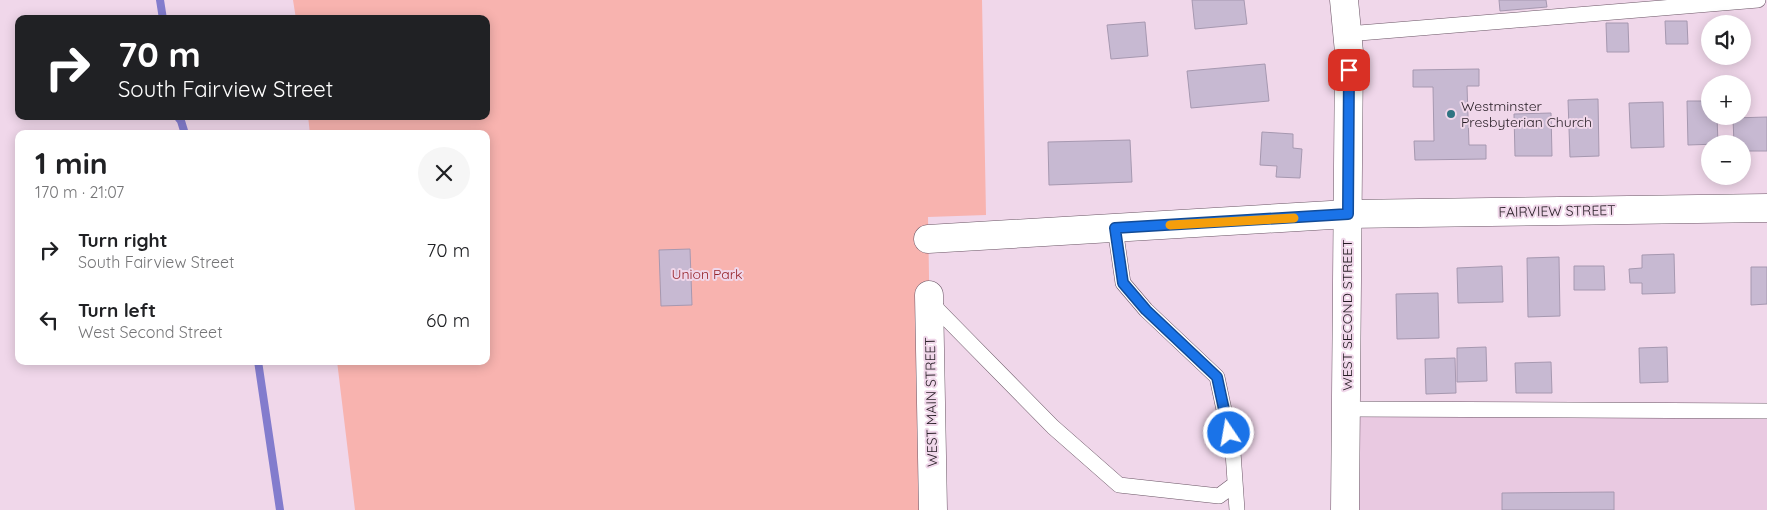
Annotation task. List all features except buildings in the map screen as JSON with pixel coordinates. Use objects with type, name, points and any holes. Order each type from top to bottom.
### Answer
[{"type":"street","name":"WEST SECOND STREET","points":[[1344,0],[1347,34],[1348,214],[1345,510]]},
{"type":"street","name":"FAIRVIEW STREET","points":[[928,239],[1348,214],[1767,208]]},
{"type":"street","name":"WEST MAIN STREET","points":[[929,295],[933,510]]},
{"type":"lane","points":[[1347,34],[1758,0]]},
{"type":"lane","points":[[1115,228],[1123,283],[1146,310],[1217,377],[1233,452],[1237,510]]},
{"type":"lane","points":[[929,295],[938,310],[1053,426],[1119,485],[1219,496],[1235,484]]},
{"type":"lane","points":[[1346,409],[1767,411]]},
{"type":"shaded area","points":[[1346,409],[1767,411],[1767,510],[1345,510]]},
{"type":"green space","name":"Union Park","points":[[293,0],[982,0],[986,215],[928,217],[933,510],[355,510],[337,365],[490,365],[490,130],[310,130],[308,120],[490,120],[490,15],[295,15]]},
{"type":"waterway","points":[[160,0],[162,15]]},
{"type":"waterway","points":[[180,120],[184,130]]},
{"type":"waterway","points":[[259,365],[280,510]]},
{"type":"slow traffic","points":[[1170,225],[1294,218]]},
{"type":"place","name":"Westminster Presbyterian Church","points":[[1451,114]]},
{"type":"route","points":[[1229,433],[1217,377],[1146,310],[1123,283],[1115,228],[1348,214],[1349,70]]}]
